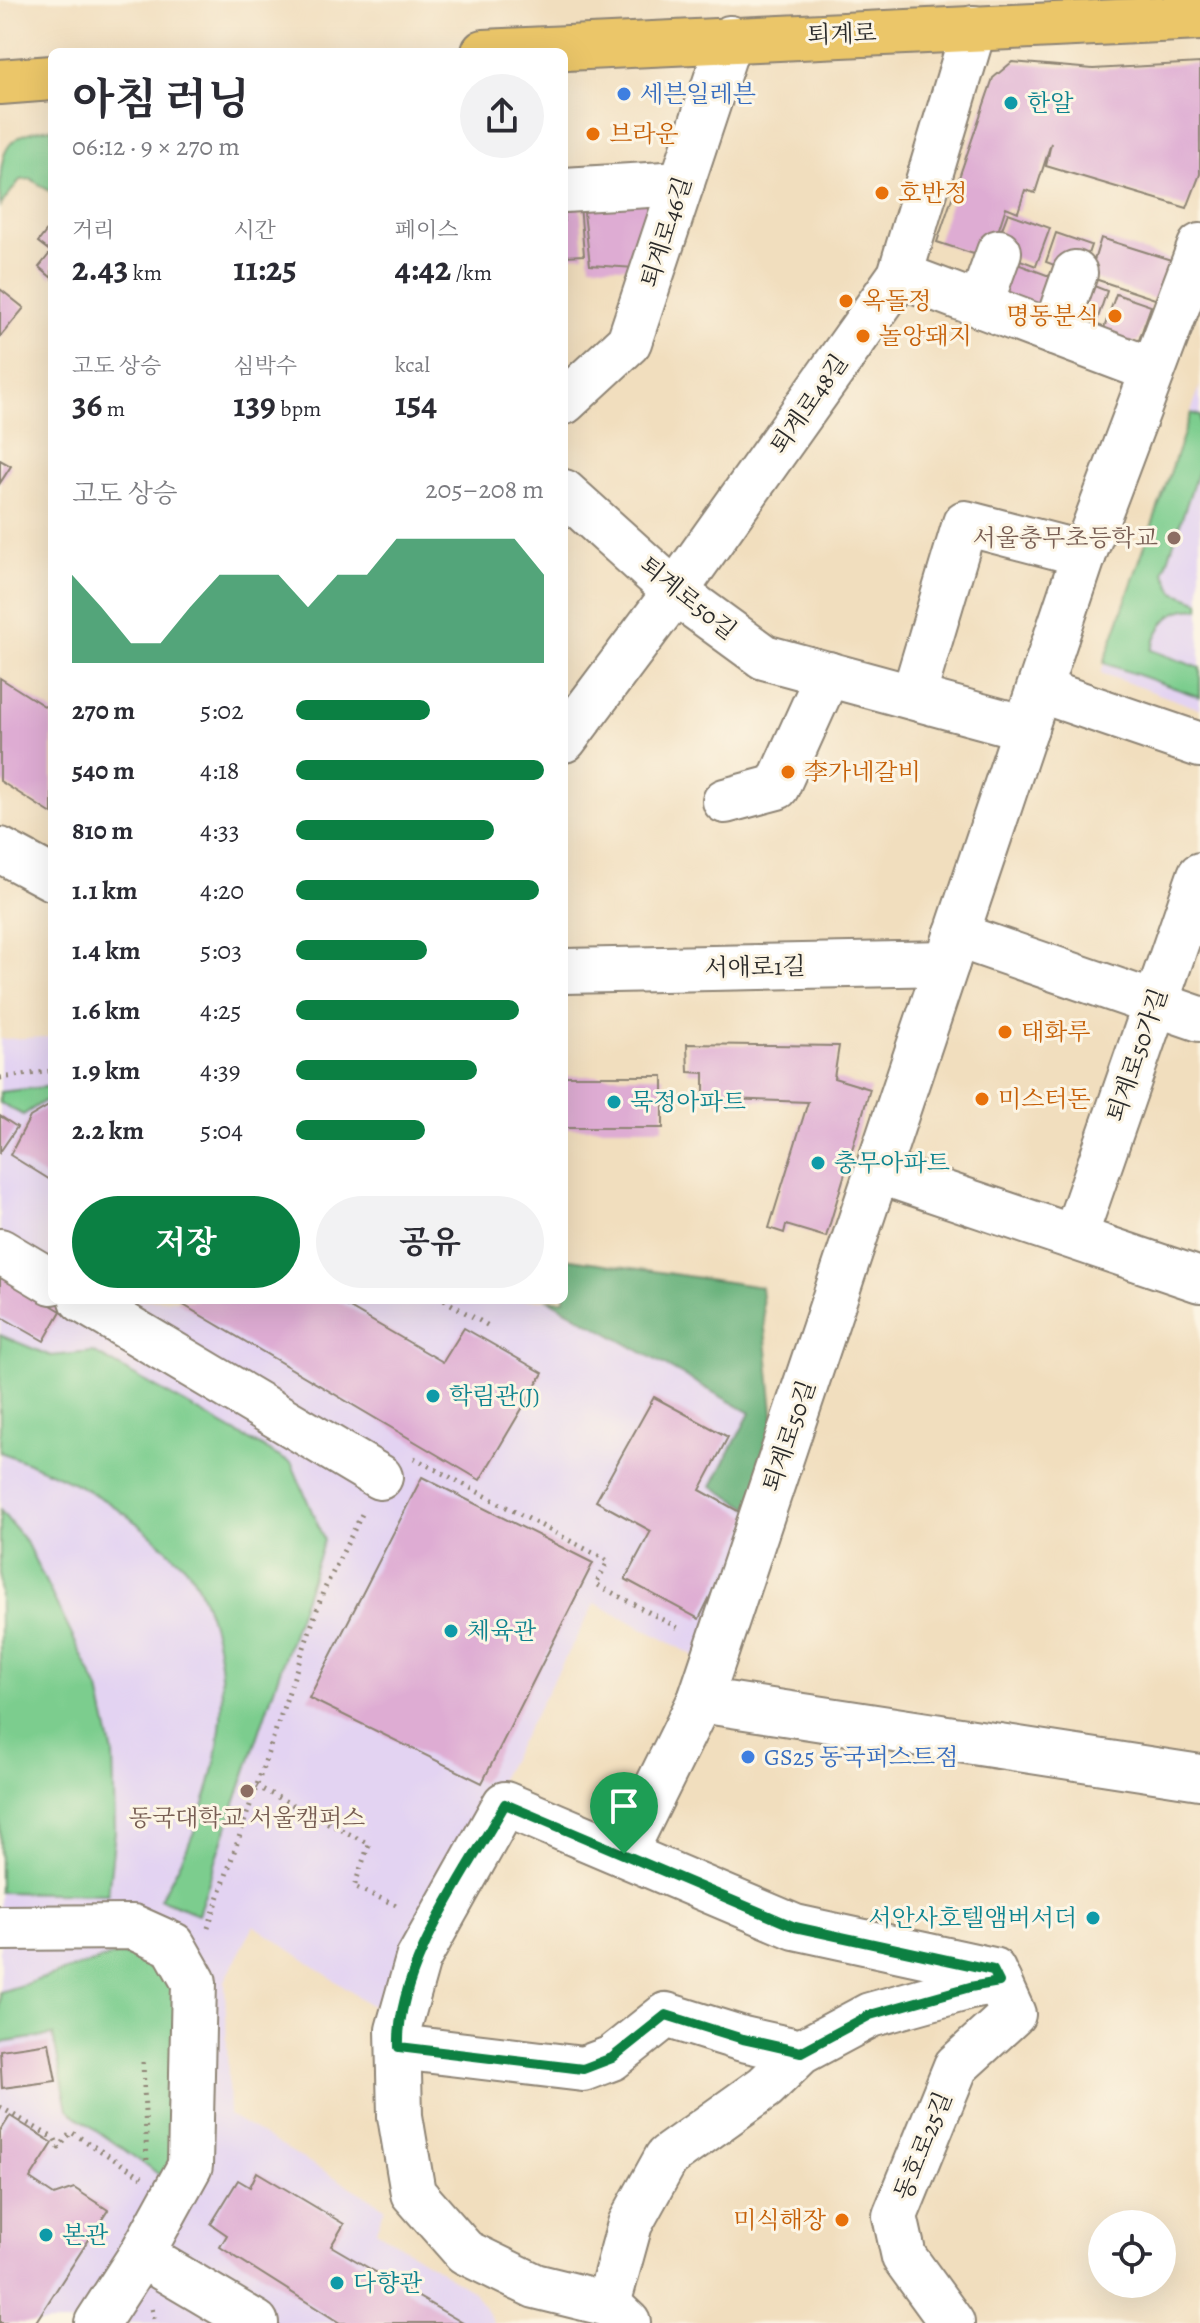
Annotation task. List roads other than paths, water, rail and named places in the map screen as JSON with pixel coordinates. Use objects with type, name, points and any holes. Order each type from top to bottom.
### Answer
[{"type":"main road","name":"퇴계로","points":[[554,48],[1200,18]]},
{"type":"main road","points":[[0,82],[48,78]]},
{"type":"street","name":"퇴계로48길","points":[[568,735],[675,592],[900,275],[974,28]]},
{"type":"street","name":"퇴계로46길","points":[[568,398],[629,342],[730,38]]},
{"type":"street","points":[[568,190],[682,183]]},
{"type":"street","name":"퇴계로50길","points":[[624,1854],[700,1700],[1084,554],[1152,370],[1194,230]]},
{"type":"street","points":[[980,305],[999,252]]},
{"type":"street","points":[[1054,333],[1075,273]]},
{"type":"street","points":[[900,275],[1152,370]]},
{"type":"street","name":"퇴계로50길","points":[[568,496],[675,592],[764,657],[913,697],[1032,709]]},
{"type":"street","points":[[913,697],[965,523],[1084,554]]},
{"type":"street","points":[[725,801],[777,787],[828,674]]},
{"type":"street","points":[[1032,709],[1200,745]]},
{"type":"street","points":[[0,850],[48,876]]},
{"type":"street","name":"퇴계로50가길","points":[[1075,1236],[1200,875]]},
{"type":"street","points":[[952,949],[1155,1003],[1200,1019]]},
{"type":"street","name":"서애로1길","points":[[568,971],[952,949]]},
{"type":"street","points":[[878,1171],[1200,1280]]},
{"type":"street","points":[[0,1251],[48,1280]]},
{"type":"street","points":[[89,1304],[380,1477]]},
{"type":"street","points":[[700,1700],[1200,1777]]},
{"type":"street","points":[[505,1804],[624,1854],[795,1927],[993,1970],[999,1982],[870,2015],[801,2052],[765,2087],[667,2157],[630,2224],[618,2313],[535,2286],[465,2252],[413,2193],[400,2116],[398,2030],[418,1959],[505,1804]]},
{"type":"street","points":[[0,1928],[133,1927],[173,1945],[194,1982],[190,2166],[141,2255],[97,2323]]},
{"type":"street","name":"동호로25길","points":[[952,2323],[904,2257],[895,2216],[956,2066],[1013,2014],[999,1982]]},
{"type":"street","points":[[399,2047],[583,2069],[612,2058],[666,2015],[743,2039],[801,2052]]},
{"type":"street","points":[[141,2255],[256,2323]]},
{"type":"place","name":"세븐일레븐","points":[[624,94]]},
{"type":"place","name":"한알","points":[[1011,103]]},
{"type":"place","name":"브라운","points":[[593,134]]},
{"type":"place","name":"호반정","points":[[882,193]]},
{"type":"place","name":"옥돌정","points":[[846,301]]},
{"type":"place","name":"명동분식","points":[[1115,316]]},
{"type":"place","name":"놀앙돼지","points":[[863,336]]},
{"type":"place","name":"서울충무초등학교","points":[[1174,538]]},
{"type":"place","name":"李가네갈비","points":[[788,772]]},
{"type":"place","name":"태화루","points":[[1005,1032]]},
{"type":"place","name":"미스터돈","points":[[982,1099]]},
{"type":"place","name":"묵정아파트","points":[[614,1102]]},
{"type":"place","name":"충무아파트","points":[[818,1163]]},
{"type":"place","name":"학림관(J)","points":[[433,1396]]},
{"type":"place","name":"체육관","points":[[451,1631]]},
{"type":"place","name":"GS25 동국퍼스트점","points":[[748,1757]]},
{"type":"place","name":"동국대학교 서울캠퍼스","points":[[247,1791]]},
{"type":"place","name":"서안사호텔앰버서더","points":[[1093,1918]]},
{"type":"place","name":"미식해장","points":[[842,2220]]},
{"type":"place","name":"본관","points":[[46,2235]]},
{"type":"place","name":"다향관","points":[[337,2283]]}]
